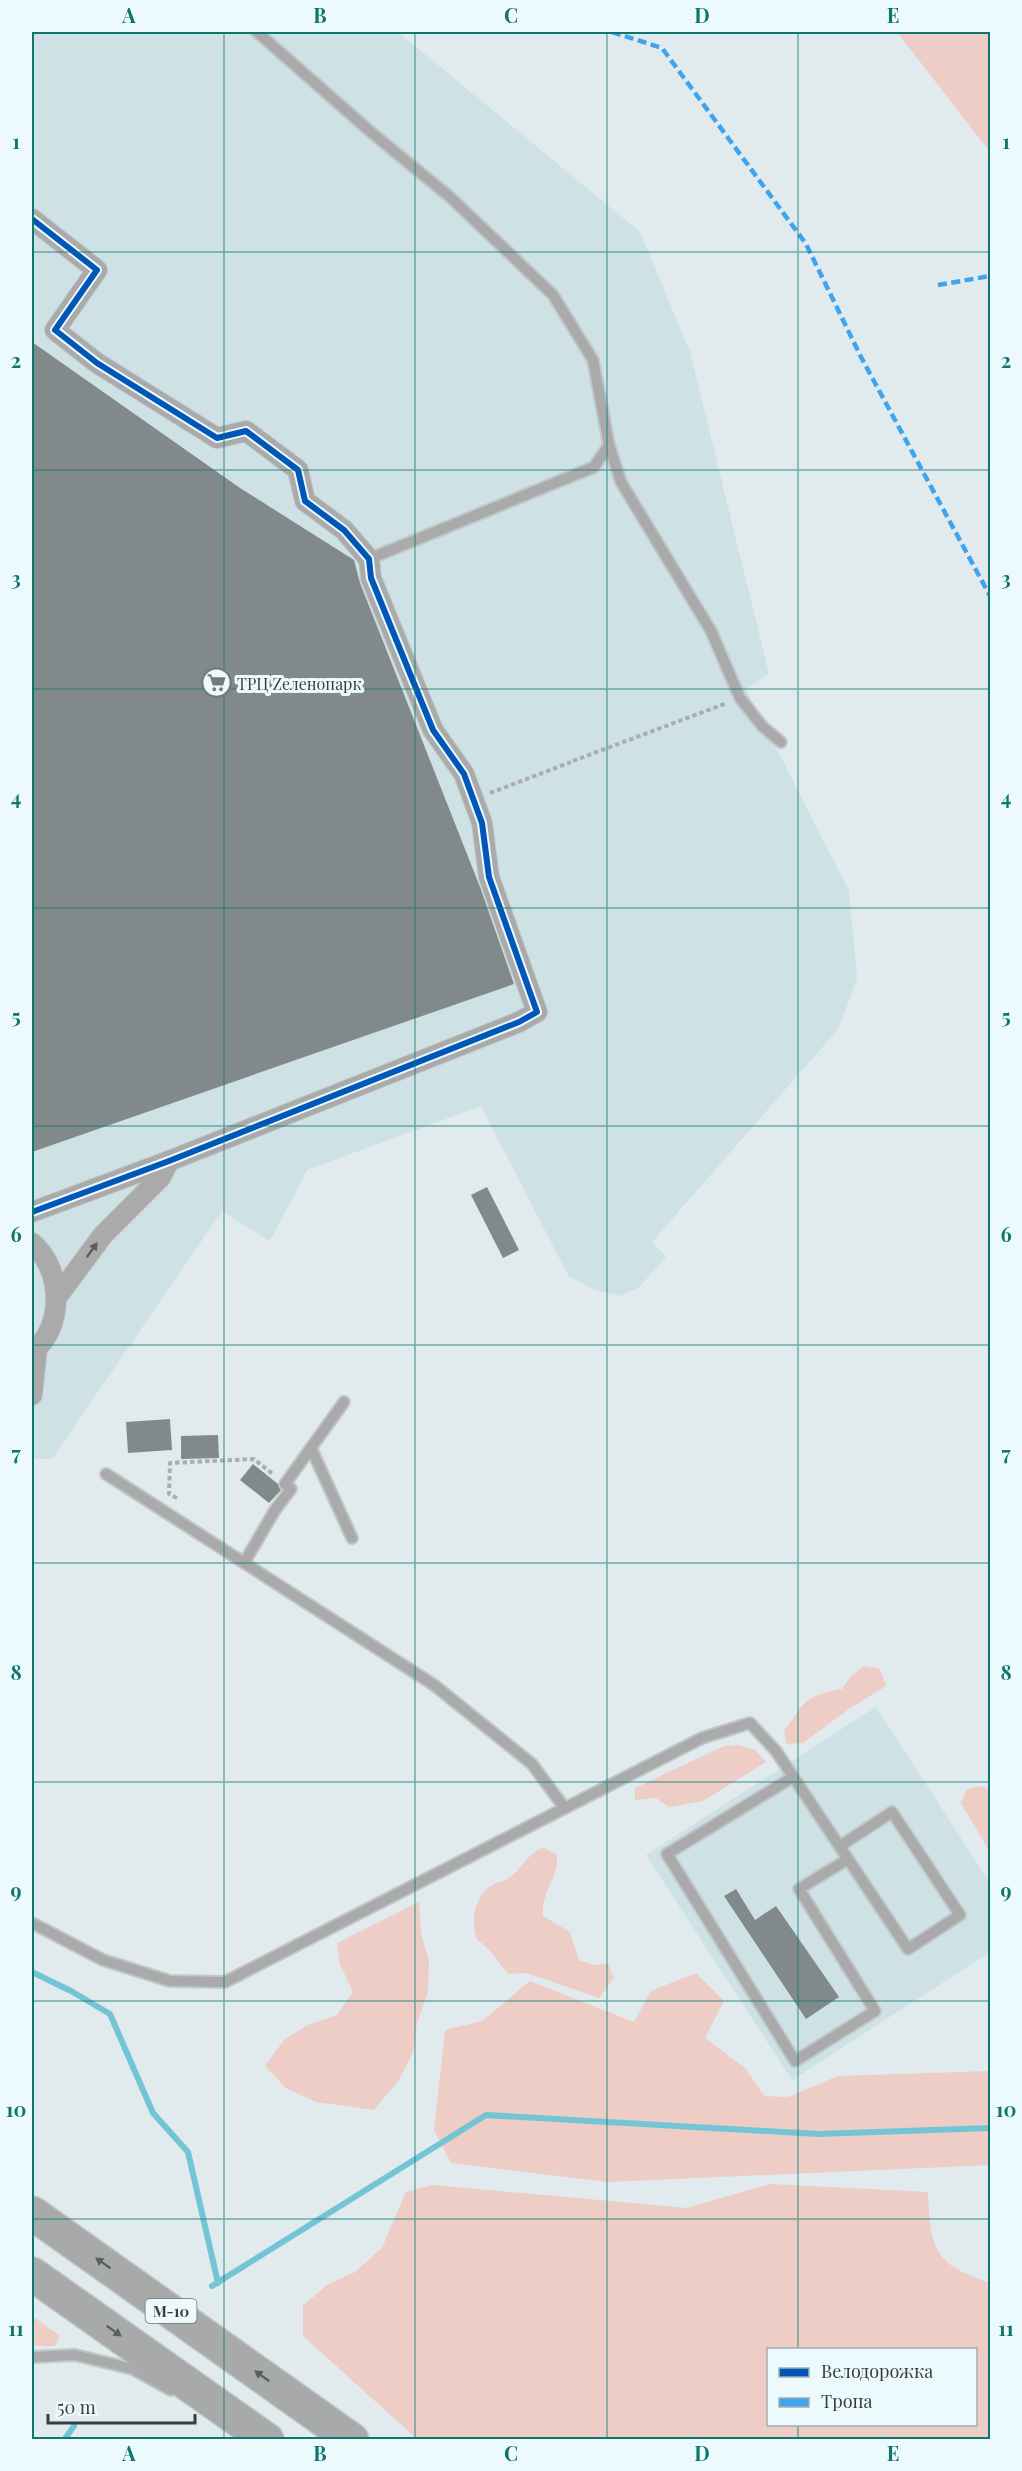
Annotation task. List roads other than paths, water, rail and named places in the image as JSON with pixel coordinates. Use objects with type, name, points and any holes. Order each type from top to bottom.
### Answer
[{"type":"highway","name":"М-10","points":[[32,2213],[352,2439]]},
{"type":"highway","name":"М-10","points":[[32,2274],[267,2439]]},
{"type":"street","points":[[32,219],[96,270],[55,330],[97,363],[217,438],[246,431],[265,444],[298,470],[305,501],[344,530],[369,559],[371,578],[433,730],[464,774],[482,823],[489,877],[537,1012],[169,1161],[32,1212]]},
{"type":"street","points":[[57,1297],[103,1235],[160,1178],[169,1161]]},
{"type":"street","points":[[32,1243],[39,1249],[52,1272],[57,1297],[52,1324],[34,1350],[32,1395]]},
{"type":"lane","points":[[257,32],[372,133],[450,197],[554,295],[593,360],[609,445],[621,482],[711,631],[740,698],[762,726],[781,742]]},
{"type":"lane","points":[[369,559],[594,467],[609,445]]},
{"type":"lane","points":[[244,1563],[275,1510],[291,1489],[285,1484],[344,1402]]},
{"type":"lane","points":[[311,1448],[352,1538]]},
{"type":"lane","points":[[106,1474],[434,1685],[532,1764],[564,1806]]},
{"type":"lane","points":[[32,1923],[103,1960],[170,1981],[225,1982],[564,1806],[702,1738],[750,1723],[776,1751],[908,1949],[960,1915],[892,1812],[840,1846]]},
{"type":"lane","points":[[793,1777],[667,1854],[795,2061],[875,2011],[799,1889],[848,1859]]},
{"type":"lane","points":[[32,2357],[75,2355],[133,2369],[184,2398]]},
{"type":"lane","points":[[205,2410],[258,2439]]},
{"type":"waterway","points":[[32,1972],[110,2014],[153,2113],[188,2152],[218,2283]]},
{"type":"waterway","points":[[212,2286],[486,2115],[818,2134],[990,2128]]},
{"type":"waterway","points":[[64,2440],[74,2426]]},
{"type":"place","name":"ТРЦ Zеленопарк","points":[[216,683]]}]
